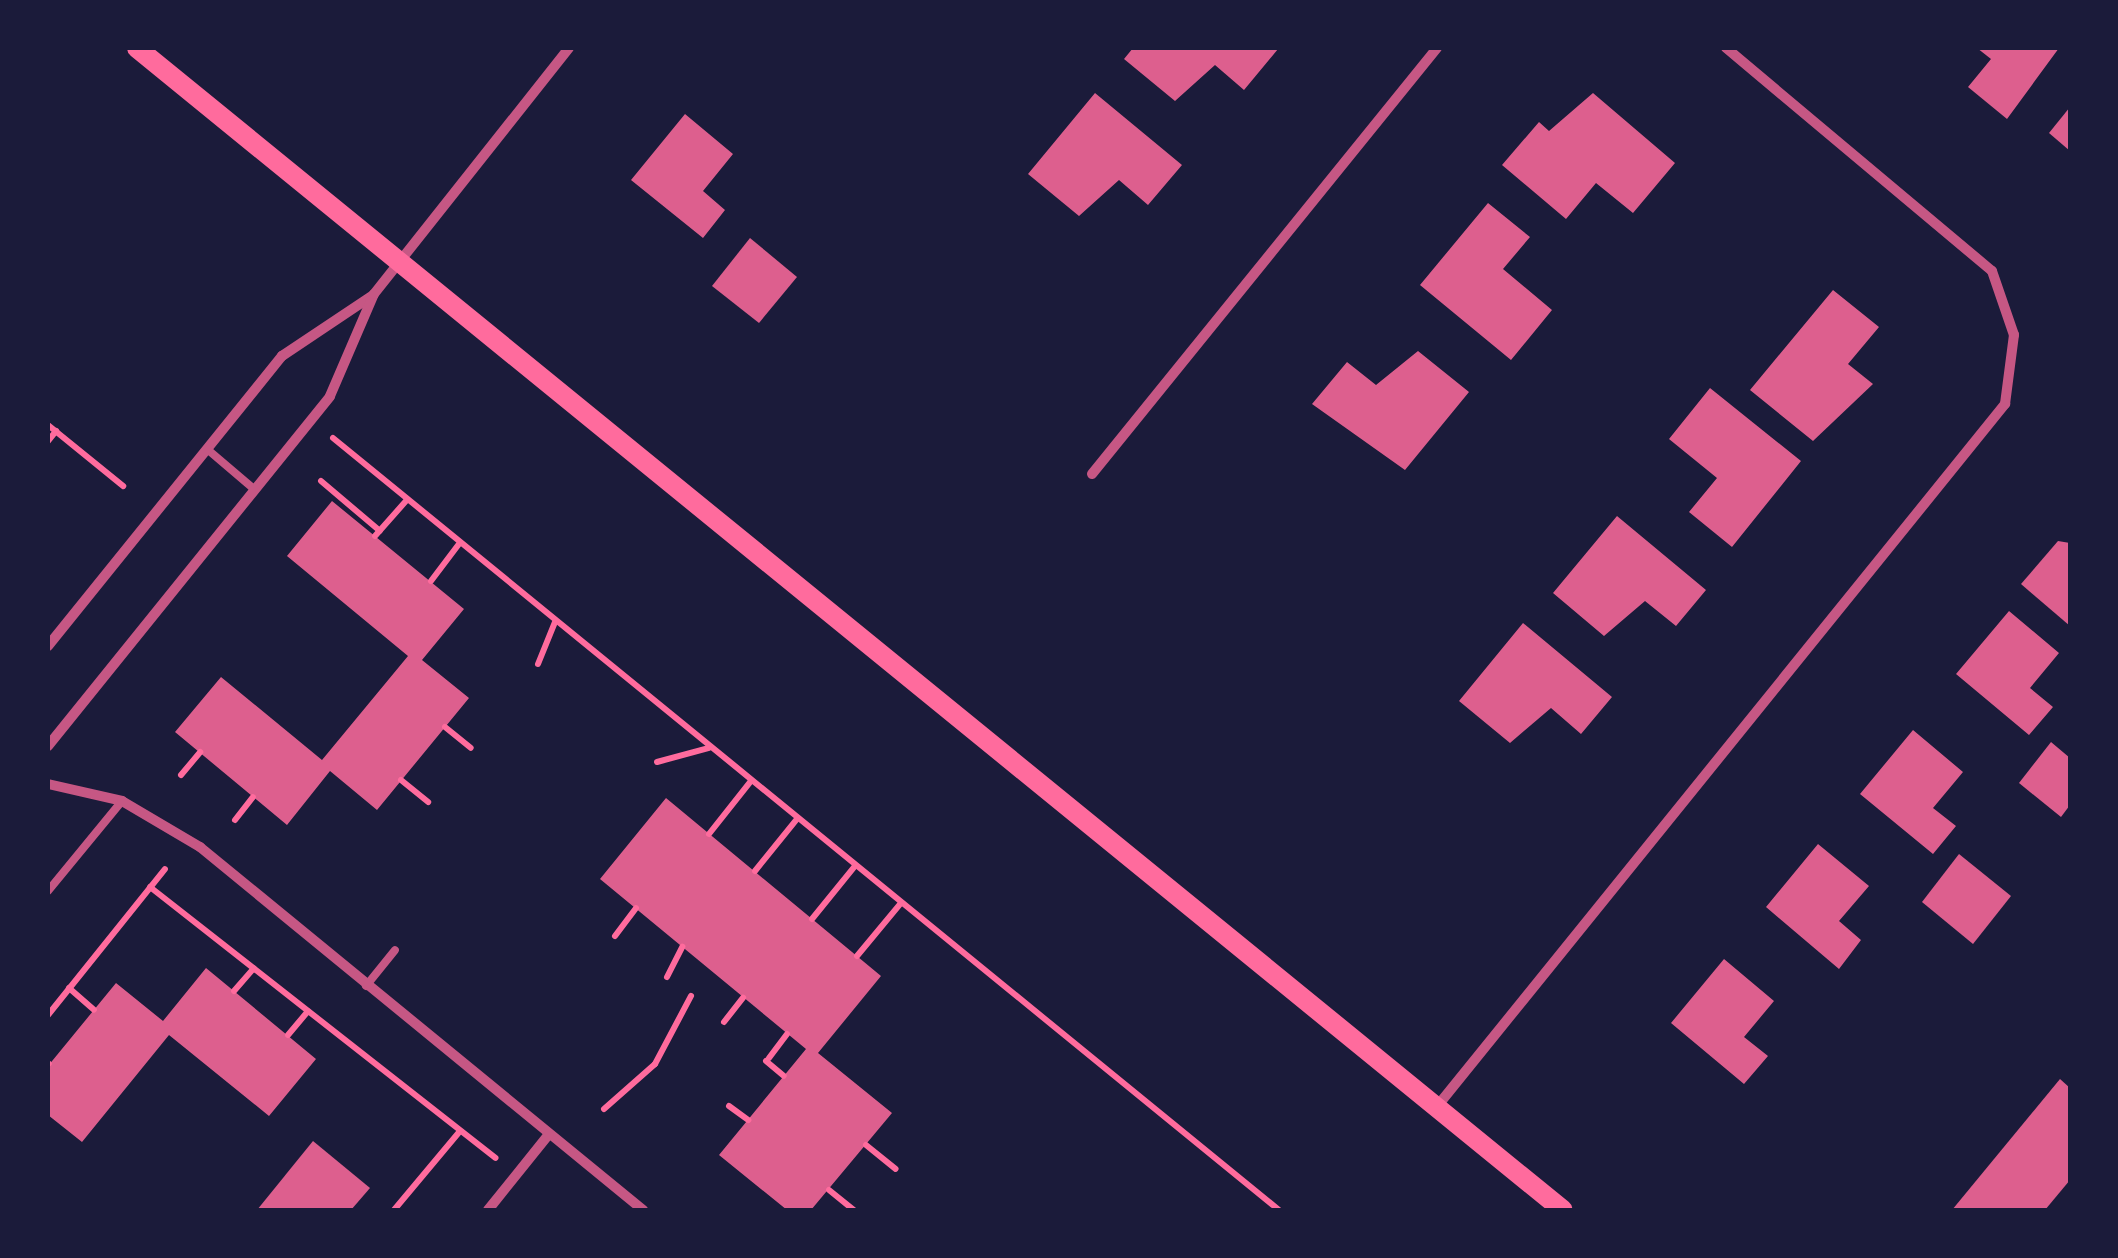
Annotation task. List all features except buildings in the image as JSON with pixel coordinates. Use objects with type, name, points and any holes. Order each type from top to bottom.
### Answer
[{"type":"main road","points":[[137,48],[1434,1109],[1563,1210]]},
{"type":"street","points":[[48,746],[330,396],[374,294],[569,48]]},
{"type":"street","points":[[1092,474],[1437,48]]},
{"type":"street","points":[[1434,1109],[1990,432],[2015,363],[2006,300],[1972,247],[1726,48]]},
{"type":"street","points":[[48,646],[282,356],[374,294]]},
{"type":"street","points":[[48,784],[122,801],[200,847],[642,1210]]},
{"type":"street","points":[[488,1210],[549,1134]]},
{"type":"lane","points":[[207,450],[254,489]]},
{"type":"lane","points":[[48,891],[122,801]]},
{"type":"lane","points":[[366,986],[395,950]]},
{"type":"path","points":[[48,425],[122,486]]},
{"type":"path","points":[[48,441],[56,431]]},
{"type":"path","points":[[332,437],[1278,1210]]},
{"type":"path","points":[[322,482],[378,533],[406,500]]},
{"type":"path","points":[[430,581],[459,544]]},
{"type":"path","points":[[538,664],[555,622]]},
{"type":"path","points":[[445,727],[471,748]]},
{"type":"path","points":[[658,762],[710,748]]},
{"type":"path","points":[[180,776],[200,752]]},
{"type":"path","points":[[402,780],[428,802]]},
{"type":"path","points":[[708,834],[751,781]]},
{"type":"path","points":[[236,820],[253,796]]},
{"type":"path","points":[[755,872],[797,819]]},
{"type":"path","points":[[812,918],[855,866]]},
{"type":"path","points":[[48,1015],[165,869]]},
{"type":"path","points":[[150,887],[498,1160]]},
{"type":"path","points":[[857,956],[901,903]]},
{"type":"path","points":[[615,936],[636,908]]},
{"type":"path","points":[[667,977],[682,947]]},
{"type":"path","points":[[234,992],[254,968]]},
{"type":"path","points":[[69,988],[94,1010]]},
{"type":"path","points":[[604,1109],[655,1064],[691,996]]},
{"type":"path","points":[[724,1022],[743,998]]},
{"type":"path","points":[[288,1035],[308,1011]]},
{"type":"path","points":[[784,1076],[768,1059],[788,1034]]},
{"type":"path","points":[[729,1106],[748,1120]]},
{"type":"path","points":[[394,1210],[460,1131]]},
{"type":"path","points":[[866,1145],[896,1168]]},
{"type":"path","points":[[828,1190],[854,1210]]}]
